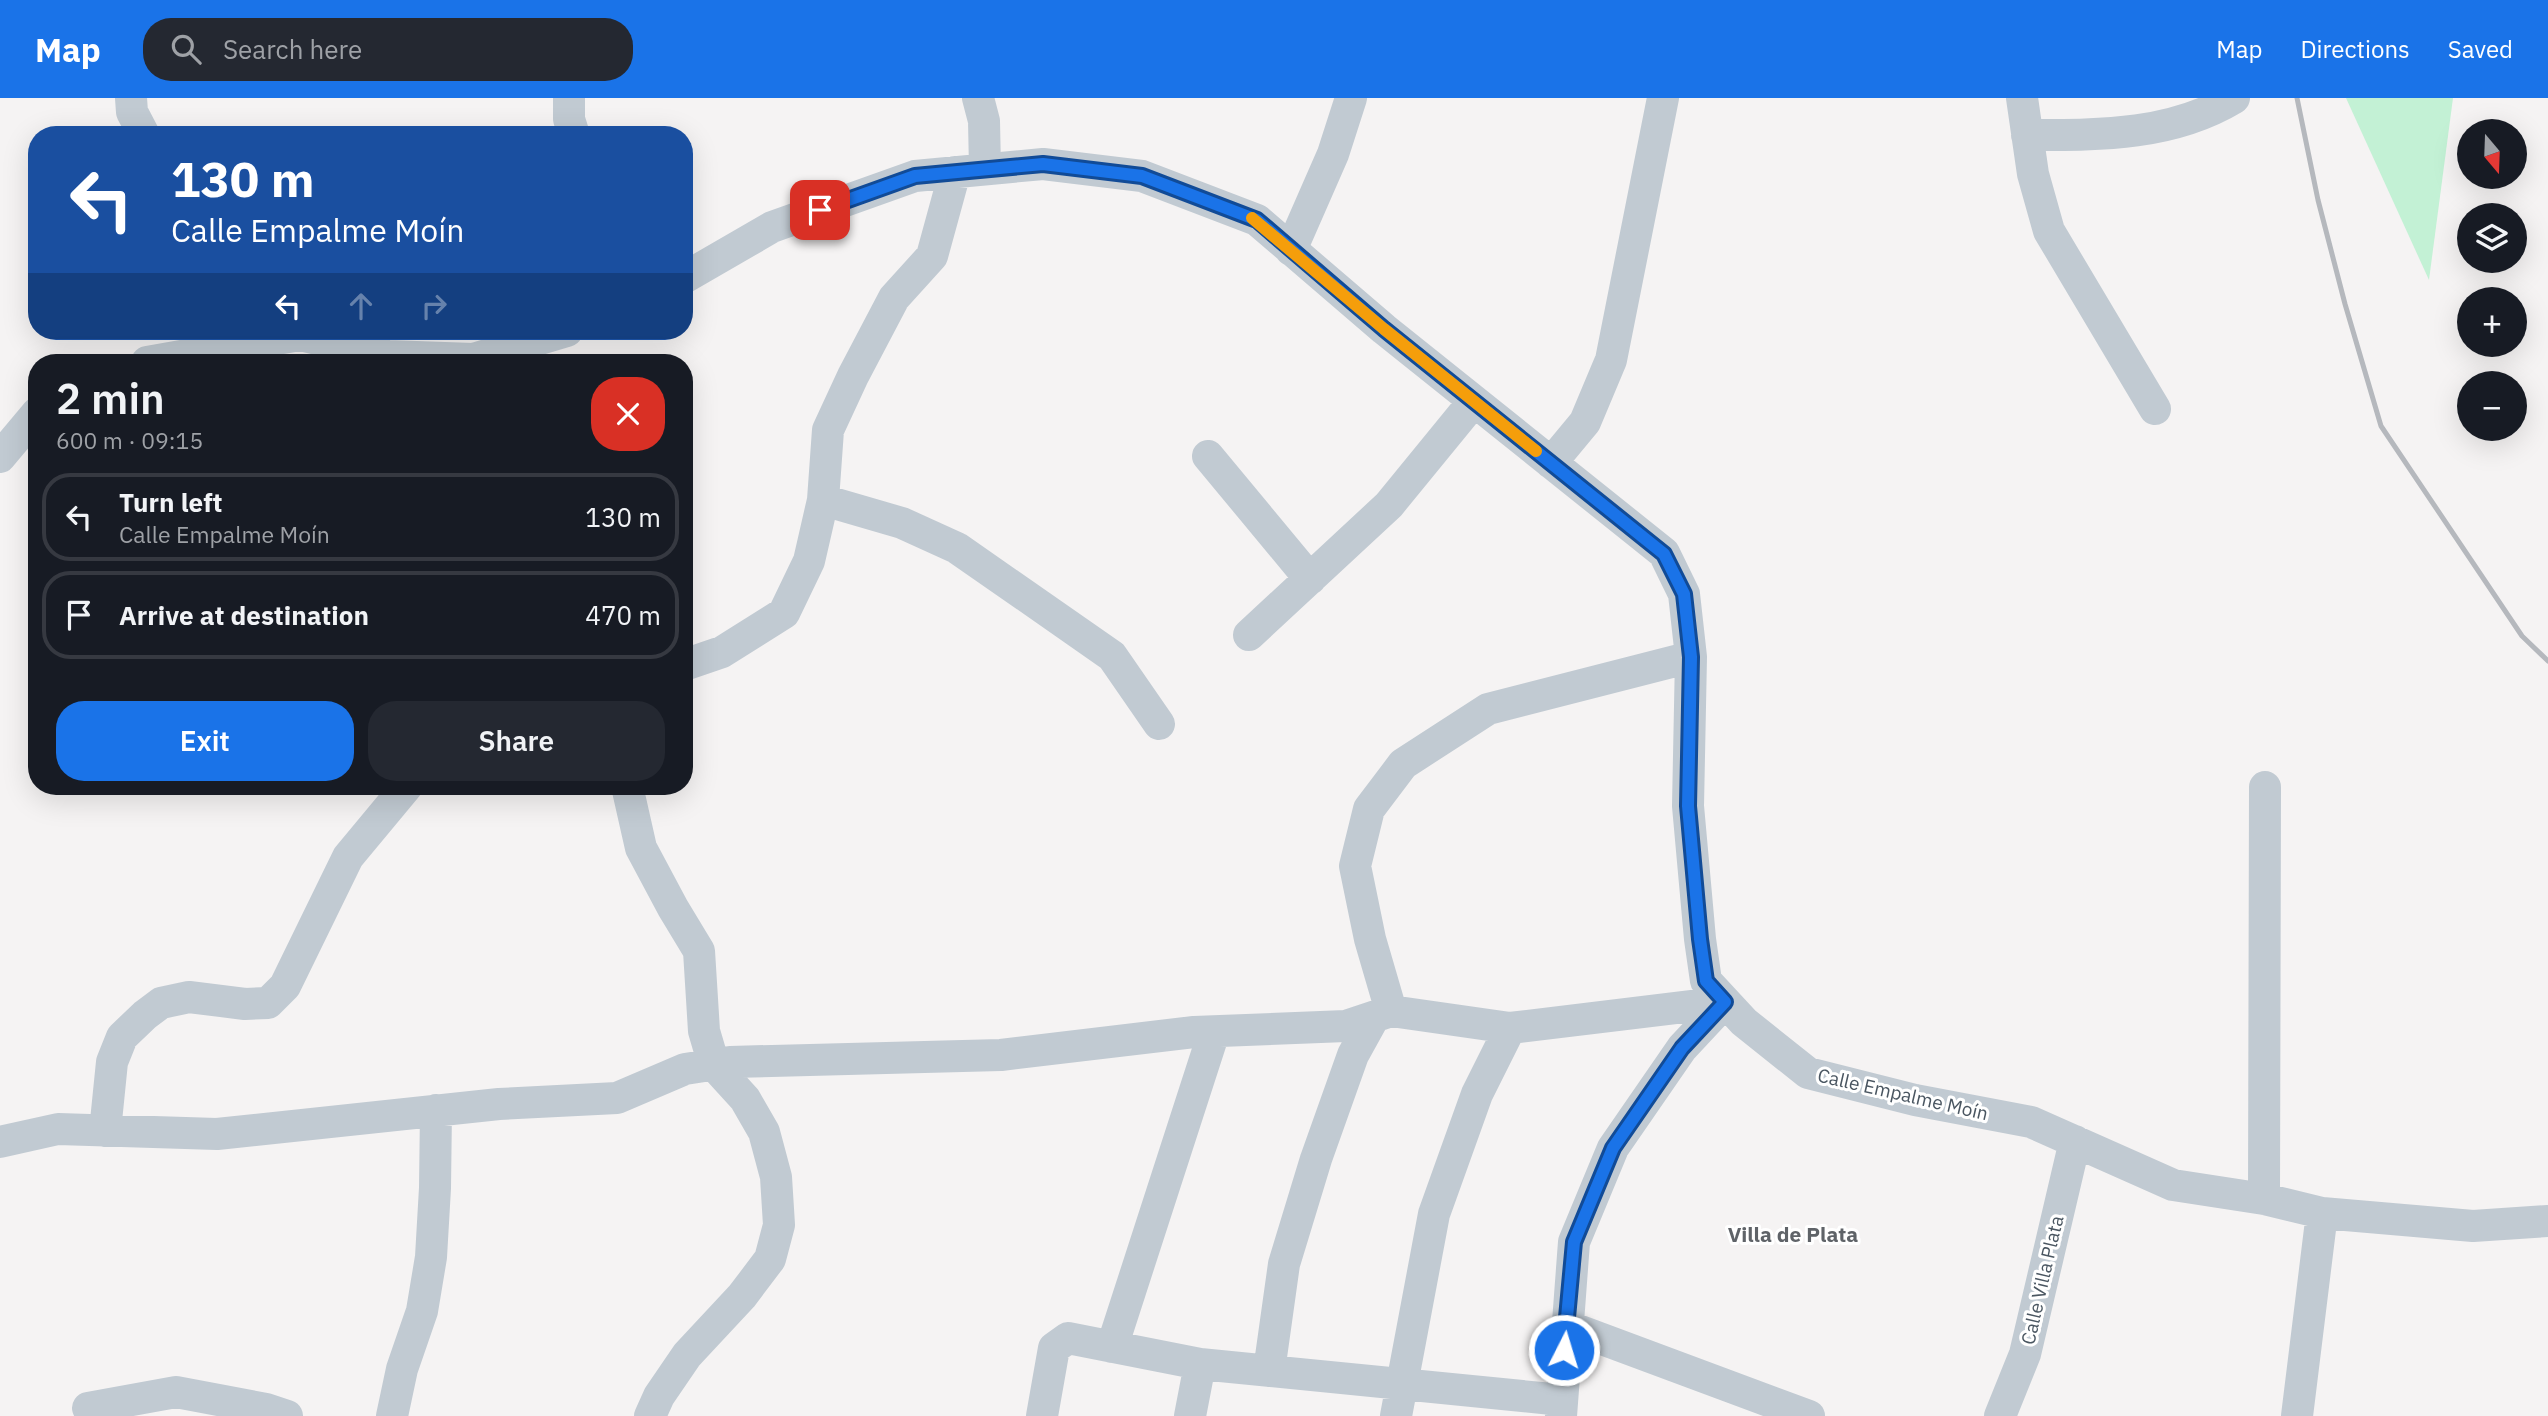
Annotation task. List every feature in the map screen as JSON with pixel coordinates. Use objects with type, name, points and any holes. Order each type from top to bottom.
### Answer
[{"type":"street","points":[[131,98],[132,113],[139,126]]},
{"type":"street","points":[[569,98],[571,126]]},
{"type":"street","points":[[693,661],[722,652],[784,613],[809,561],[823,500],[828,430],[894,298],[932,256],[970,171],[984,121],[978,98]]},
{"type":"street","points":[[1291,250],[1333,154],[1351,98]]},
{"type":"street","points":[[1550,463],[1585,422],[1611,360],[1663,98]]},
{"type":"street","points":[[2022,98],[2033,174],[2049,231],[2155,409]]},
{"type":"street","points":[[2027,135],[2148,131],[2215,110],[2234,98]]},
{"type":"street","name":"Calle Empalme Moín","points":[[693,273],[772,227],[915,176],[1043,164],[1142,176],[1257,220],[1384,329],[1664,554],[1684,594],[1691,657],[1688,806],[1706,981],[1744,1022],[1808,1073],[1915,1100],[2031,1122],[2173,1185],[2263,1199],[2322,1213],[2473,1226],[2548,1220]]},
{"type":"street","points":[[175,354],[224,340]]},
{"type":"street","points":[[321,340],[379,354]]},
{"type":"street","points":[[489,354],[536,340]]},
{"type":"street","points":[[1249,635],[1389,505],[1474,401]]},
{"type":"street","points":[[1,452],[28,422]]},
{"type":"street","points":[[1208,456],[1310,579]]},
{"type":"street","points":[[823,500],[902,523],[957,548],[1112,656],[1158,724]]},
{"type":"street","points":[[1269,1371],[1284,1264],[1316,1159],[1353,1055],[1382,1014],[1355,866],[1368,809],[1403,764],[1488,709],[1691,657]]},
{"type":"street","points":[[2263,1199],[2265,787]]},
{"type":"street","points":[[105,1130],[112,1062],[122,1037],[160,1003],[188,998],[245,1004],[268,1003],[285,986],[348,857],[400,795]]},
{"type":"street","points":[[629,795],[641,848],[699,951],[704,1031],[714,1065],[746,1099],[764,1132],[776,1177],[779,1225],[770,1259],[742,1296],[687,1355],[659,1396],[650,1416]]},
{"type":"street","points":[[0,1143],[58,1129],[217,1135],[499,1104],[617,1098],[685,1069],[730,1062],[1001,1055],[1214,1032],[1346,1026],[1382,1014],[1510,1028],[1725,1002]]},
{"type":"street","points":[[1042,1416],[1054,1348],[1068,1338],[1200,1364],[1402,1384],[1561,1408],[1574,1242],[1613,1148],[1682,1048],[1725,1002]]},
{"type":"street","points":[[1396,1416],[1434,1214],[1476,1094],[1510,1028]]},
{"type":"street","points":[[1112,1347],[1214,1032]]},
{"type":"street","points":[[392,1416],[402,1369],[422,1311],[431,1257],[436,1110]]},
{"type":"street","name":"Calle Villa Plata","points":[[2000,1416],[2025,1354],[2075,1141]]},
{"type":"street","points":[[2297,1416],[2322,1213]]},
{"type":"street","points":[[1567,1326],[1809,1416]]},
{"type":"street","points":[[1190,1416],[1200,1364]]},
{"type":"street","points":[[88,1408],[176,1392],[266,1409],[287,1416]]},
{"type":"green space","points":[[2346,98],[2453,98],[2429,280]]},
{"type":"railway","points":[[2297,98],[2318,200],[2381,426],[2522,636],[2548,661]]},
{"type":"slow traffic","points":[[1252,218],[1536,451]]},
{"type":"district","name":"Villa de Plata","points":[[1793,1235]]},
{"type":"route","points":[[820,210],[915,176],[1043,164],[1142,176],[1257,220],[1384,329],[1664,554],[1684,594],[1691,657],[1688,806],[1700,939],[1706,981],[1725,1002],[1682,1048],[1613,1148],[1574,1242],[1564,1350]]}]
